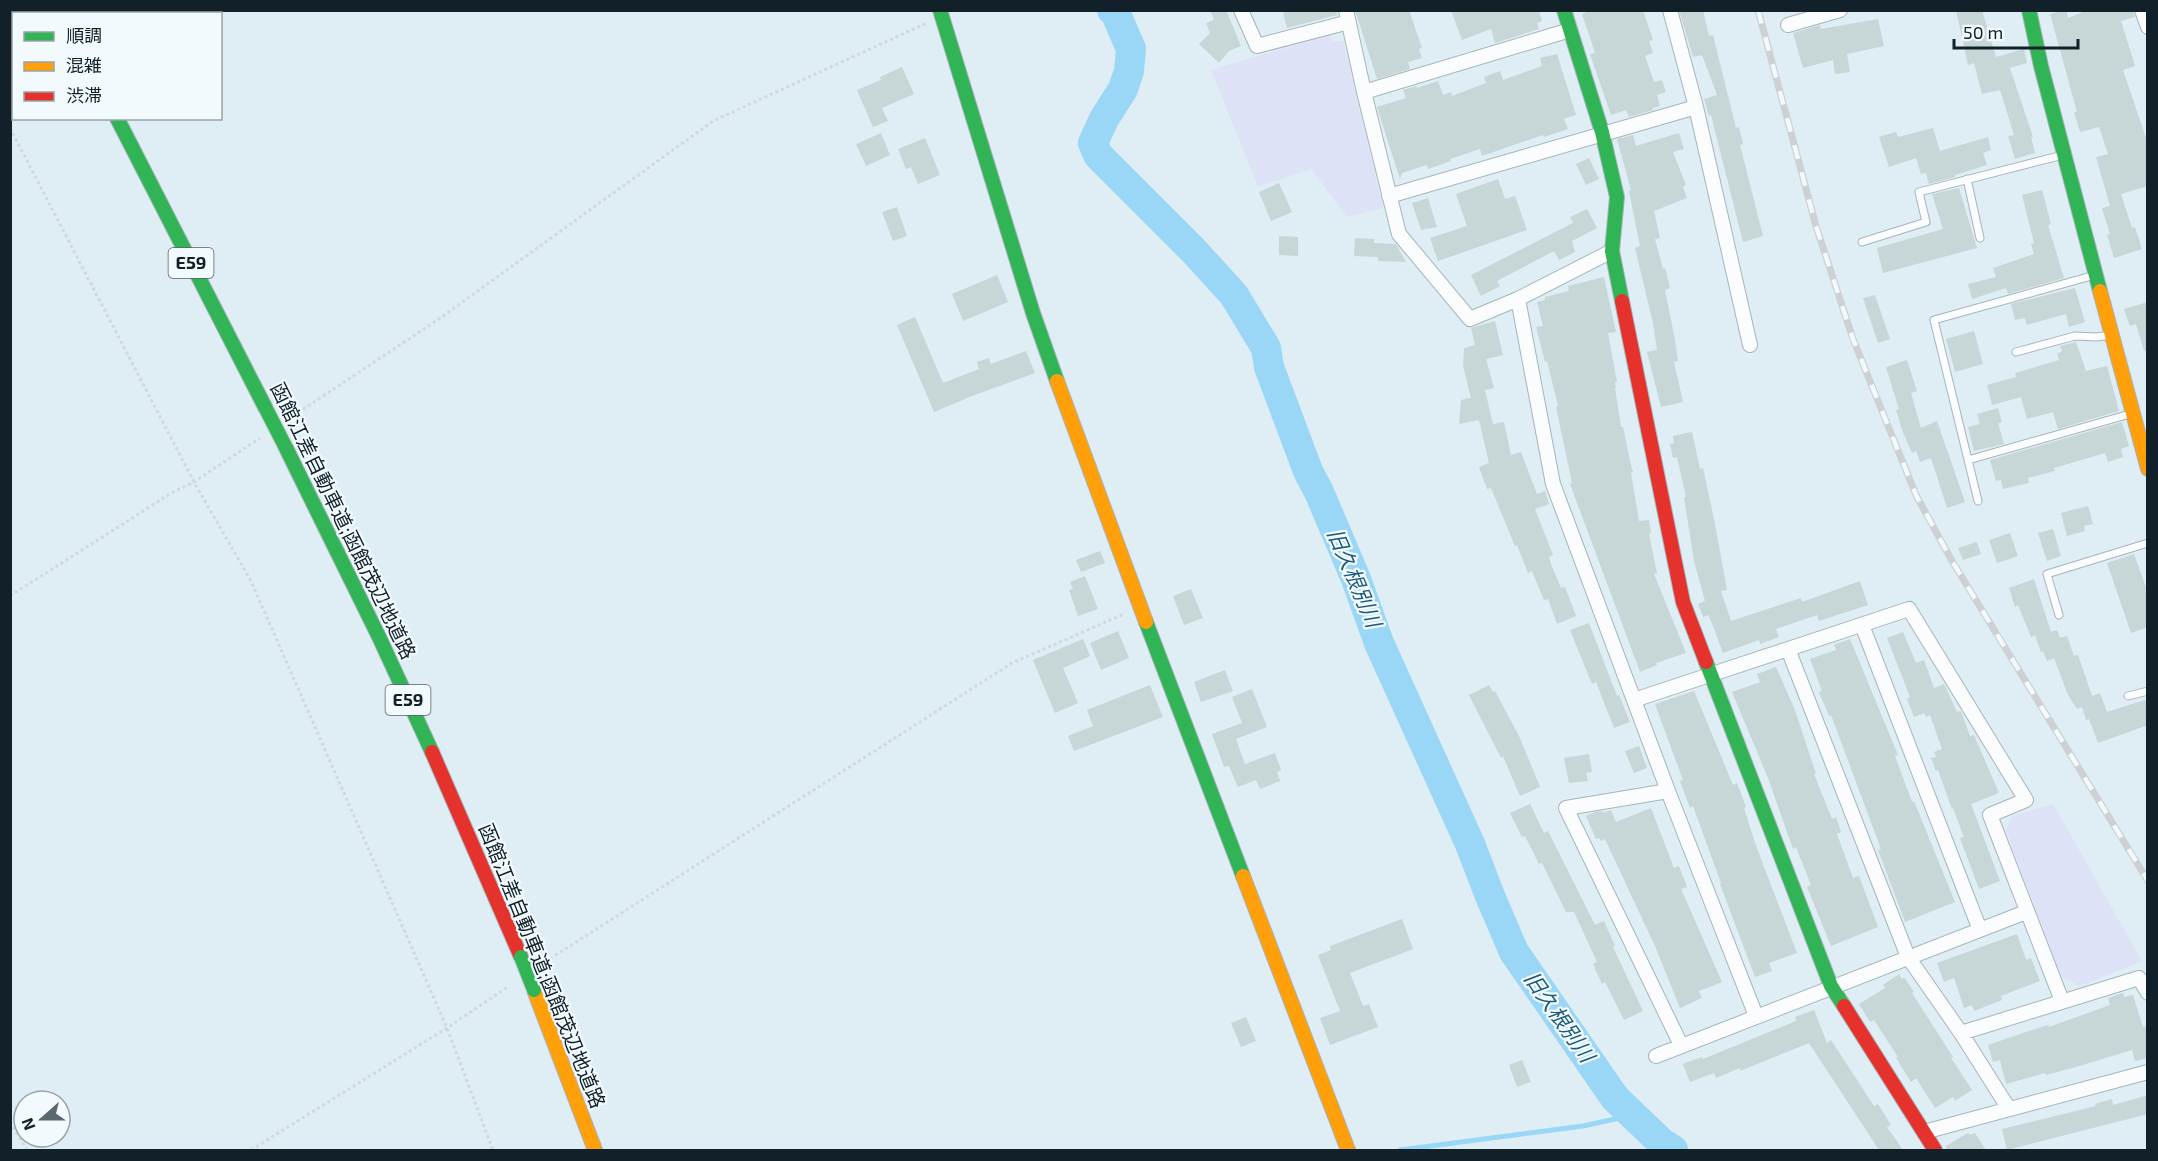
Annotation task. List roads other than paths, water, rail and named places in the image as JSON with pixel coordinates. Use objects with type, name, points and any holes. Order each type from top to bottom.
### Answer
[{"type":"main road","points":[[1564,10],[1602,132],[1617,197],[1612,251],[1683,602],[1831,986],[1935,1150]]},
{"type":"main road","points":[[2029,10],[2032,33],[2065,154],[2094,275],[2148,469]]},
{"type":"main road","points":[[941,13],[1033,314],[1092,483],[1348,1150]]},
{"type":"main road","name":"函館江差自動車道;函館茂辺地道路","points":[[118,120],[286,448],[380,639],[521,957],[595,1150]]},
{"type":"street","points":[[1241,10],[1257,46],[1347,16],[1399,234],[1470,319],[1518,299],[1612,251]]},
{"type":"street","points":[[1670,10],[1696,106],[1750,345]]},
{"type":"street","points":[[2142,10],[2148,27]]},
{"type":"street","points":[[1788,25],[1832,12]]},
{"type":"street","points":[[1364,92],[1570,30]]},
{"type":"street","points":[[1389,196],[1696,106]]},
{"type":"street","points":[[1518,299],[1553,484],[1668,791],[1756,1016]]},
{"type":"street","points":[[1634,700],[1909,609],[2026,800],[1990,815],[2062,1001]]},
{"type":"street","points":[[1862,625],[1980,930]]},
{"type":"street","points":[[1788,650],[1908,957],[2009,1109]]},
{"type":"street","points":[[1668,791],[1566,808],[1681,1045]]},
{"type":"street","points":[[1656,1056],[2026,912]]},
{"type":"street","points":[[1960,1034],[2139,978],[2148,993]]},
{"type":"street","points":[[1924,1132],[2148,1072]]},
{"type":"lane","points":[[1863,242],[1926,222],[1919,192],[2065,154]]},
{"type":"lane","points":[[1967,179],[1980,238]]},
{"type":"lane","points":[[1978,501],[1934,320],[2094,275]]},
{"type":"lane","points":[[2016,351],[2075,336],[2111,335]]},
{"type":"lane","points":[[1968,460],[2133,413]]},
{"type":"lane","points":[[2060,615],[2047,574],[2148,543]]},
{"type":"lane","points":[[2128,696],[2148,691]]},
{"type":"waterway","name":"旧久根別川","points":[[1112,10],[1116,14],[1131,49],[1129,71],[1123,89],[1104,119],[1093,143],[1098,155],[1192,249],[1234,295],[1266,348],[1269,367],[1308,471],[1356,579],[1379,643],[1470,844],[1514,952],[1615,1098],[1662,1143],[1673,1150]]},
{"type":"waterway","points":[[1400,1150],[1583,1126],[1633,1115]]},
{"type":"railway","points":[[1758,10],[1816,226],[1853,339],[1916,495],[1952,561],[2148,881]]}]
